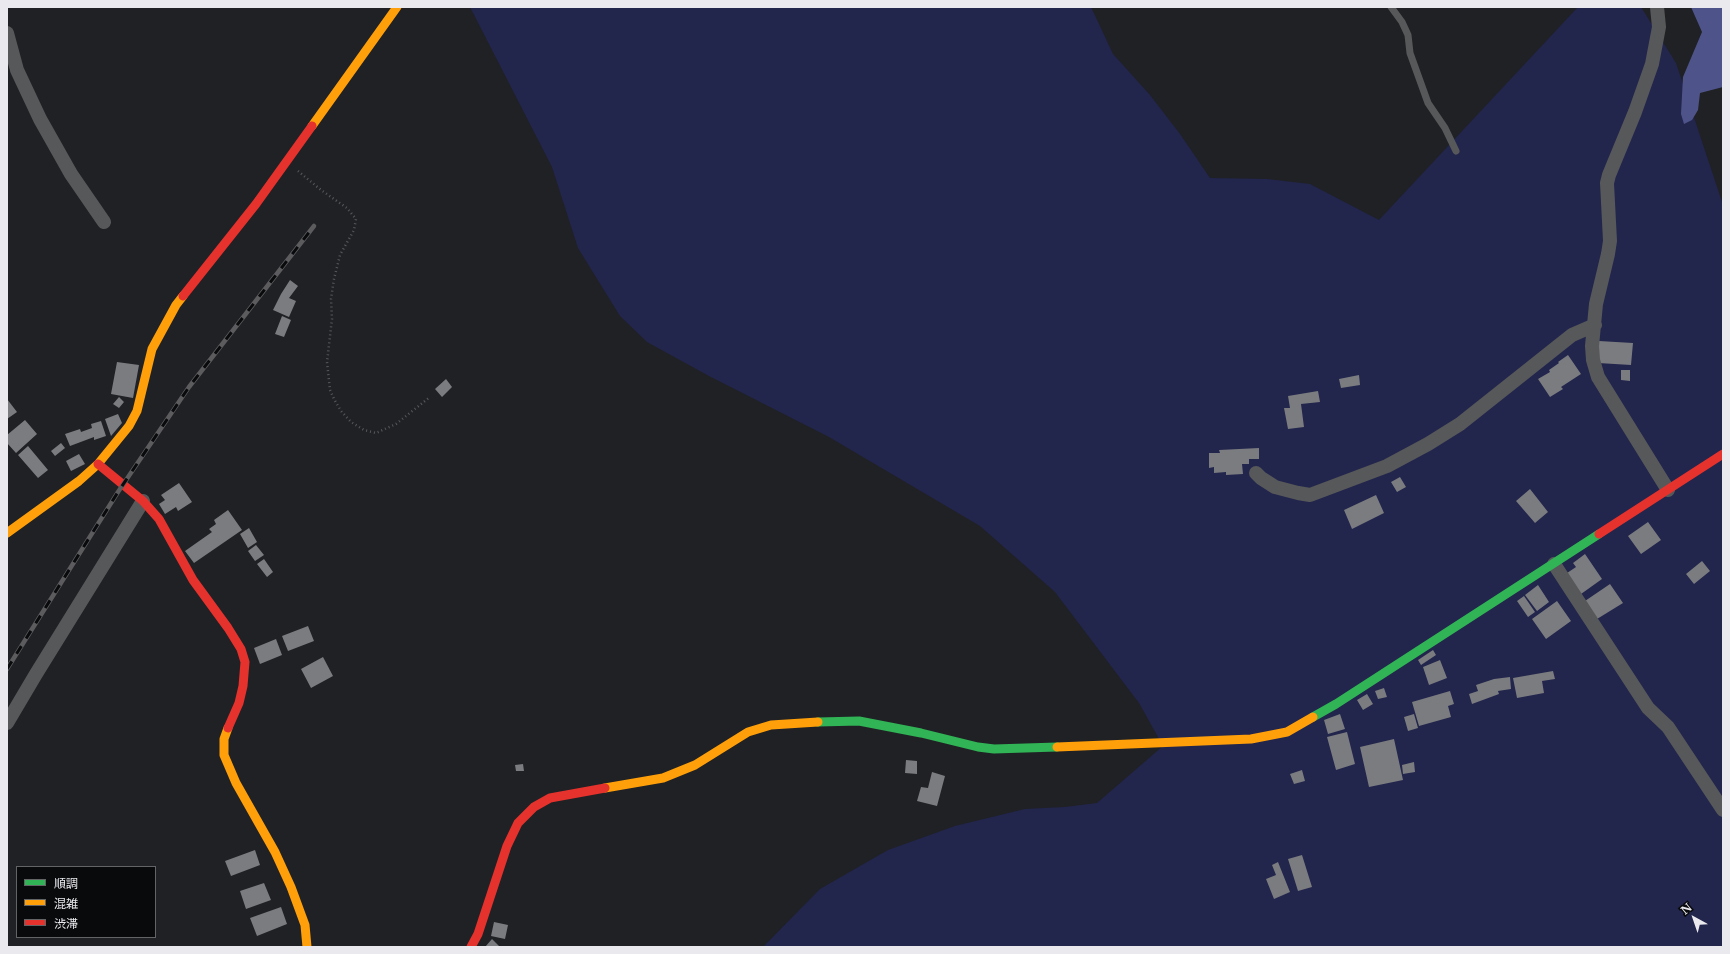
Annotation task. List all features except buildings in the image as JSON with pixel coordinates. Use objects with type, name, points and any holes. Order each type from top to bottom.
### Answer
[{"type":"street","points":[[7,533],[79,481],[98,464],[129,426],[137,411],[152,349],[176,305],[288,161],[397,7]]},
{"type":"street","points":[[1657,7],[1659,27],[1652,64],[1635,112],[1609,174],[1610,241],[1596,304],[1592,346],[1593,360],[1598,377],[1668,490]]},
{"type":"street","points":[[7,33],[17,70],[40,119],[71,174],[104,222]]},
{"type":"street","points":[[1256,473],[1275,487],[1310,495],[1387,466],[1428,444],[1460,424],[1572,334],[1595,325]]},
{"type":"street","points":[[471,947],[478,934],[507,846],[518,823],[534,807],[550,798],[663,778],[695,765],[748,732],[771,725],[859,721],[921,733],[978,748],[994,749],[1251,739],[1268,737],[1287,732],[1336,704],[1723,454]]},
{"type":"street","points":[[98,464],[143,501],[159,519],[193,580],[231,632],[241,649],[245,662],[243,686],[239,703],[224,739],[224,755],[236,783],[275,852],[292,887],[305,925],[307,947]]},
{"type":"street","points":[[7,723],[143,501]]},
{"type":"street","points":[[1554,564],[1648,708],[1668,727],[1723,810]]},
{"type":"lane","points":[[1391,7],[1402,22],[1408,35],[1410,53],[1428,103],[1444,128],[1456,151]]},
{"type":"path","points":[[288,161],[321,190],[347,208],[356,219],[354,230],[340,255],[331,299],[332,319],[327,362],[330,390],[340,411],[357,426],[369,432],[376,433],[396,424],[430,397]]},
{"type":"shaded area","points":[[470,7],[1091,7],[1113,54],[1150,95],[1180,134],[1210,178],[1267,179],[1310,184],[1379,220],[1578,7],[1641,7],[1676,63],[1723,205],[1723,947],[763,947],[820,889],[888,850],[955,826],[1025,809],[1065,807],[1097,803],[1163,746],[1139,703],[1055,592],[980,526],[829,437],[709,376],[647,342],[620,316],[578,248],[552,167]]},
{"type":"shaded area","points":[[1691,7],[1723,7],[1723,87],[1700,93],[1698,110],[1692,120],[1684,124],[1681,114],[1683,77],[1702,32]]},
{"type":"railway","points":[[7,669],[118,492],[189,387],[314,226]]},
{"type":"traffic: fast","points":[[1313,717],[1336,704],[1599,534]]},
{"type":"traffic: fast","points":[[818,722],[859,721],[921,733],[978,747],[994,749],[1057,747]]},
{"type":"traffic: slow","points":[[312,126],[397,7]]},
{"type":"traffic: slow","points":[[7,533],[79,481],[98,464],[129,426],[137,411],[152,349],[176,305],[183,296]]},
{"type":"traffic: slow","points":[[1057,747],[1251,739],[1287,732],[1313,717]]},
{"type":"traffic: slow","points":[[605,788],[663,778],[695,765],[748,732],[771,725],[818,722]]},
{"type":"traffic: slow","points":[[228,728],[224,739],[224,755],[236,783],[275,852],[291,887],[305,925],[307,947]]},
{"type":"traffic: jam","points":[[183,296],[256,204],[312,126]]},
{"type":"traffic: jam","points":[[1599,534],[1723,454]]},
{"type":"traffic: jam","points":[[98,464],[143,501],[159,519],[193,580],[228,628],[241,649],[245,662],[243,686],[239,703],[228,728]]},
{"type":"traffic: jam","points":[[471,947],[478,934],[507,846],[518,823],[534,807],[550,798],[605,788]]}]
